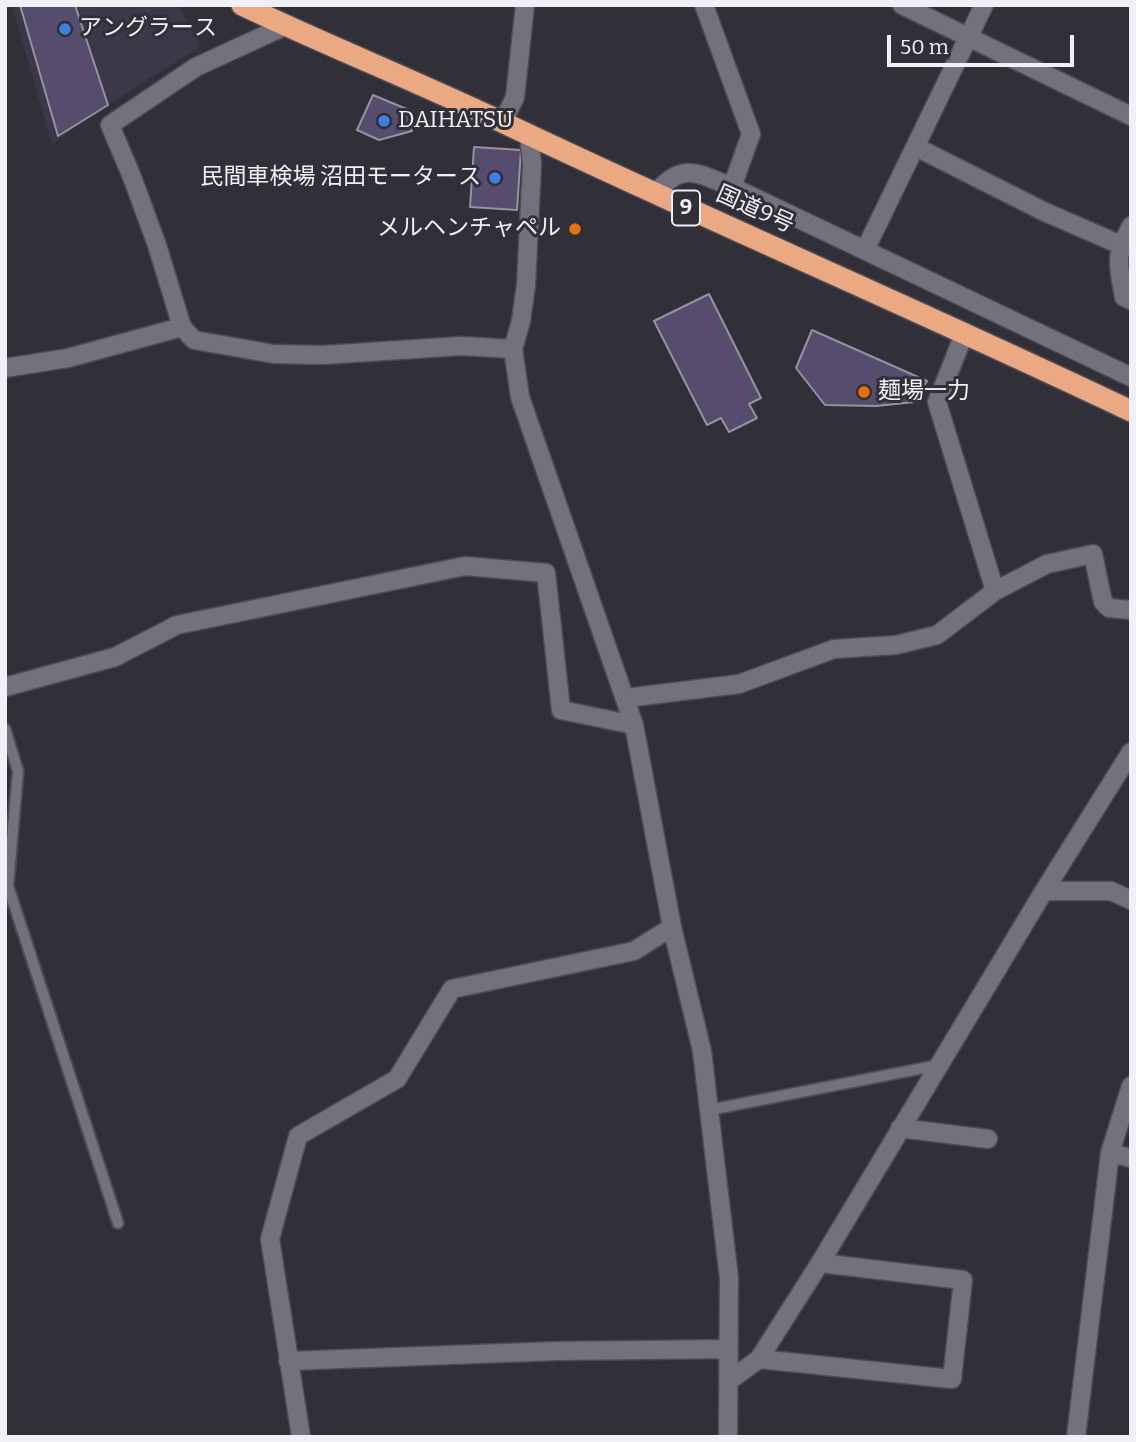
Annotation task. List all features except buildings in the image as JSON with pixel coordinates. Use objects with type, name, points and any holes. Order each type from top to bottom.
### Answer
[{"type":"highway","name":"国道9号","points":[[242,5],[965,332],[1131,411]]},
{"type":"street","points":[[503,122],[514,97],[525,5]]},
{"type":"street","points":[[704,5],[751,134],[732,187]]},
{"type":"street","points":[[902,5],[1131,116]]},
{"type":"street","points":[[865,250],[984,5]]},
{"type":"street","points":[[285,26],[196,67],[110,125],[157,245],[182,327],[194,340],[274,354],[323,355],[461,346],[513,348]]},
{"type":"street","points":[[529,136],[532,164],[526,285],[521,321],[513,348],[520,397],[634,725],[671,927],[702,1051],[729,1278],[728,1437]]},
{"type":"street","points":[[916,147],[1045,212],[1121,245]]},
{"type":"street","points":[[655,194],[668,178],[683,172],[697,173],[732,187],[1131,377]]},
{"type":"street","points":[[1131,226],[1117,259],[1124,297],[1131,300]]},
{"type":"street","points":[[5,368],[68,358],[182,327]]},
{"type":"street","points":[[965,332],[937,402],[995,591]]},
{"type":"street","points":[[626,698],[739,684],[834,649],[896,645],[937,635],[995,591],[1046,564],[1093,554],[1103,603],[1109,608],[1131,610]]},
{"type":"street","points":[[5,687],[115,657],[177,625],[464,566],[546,573],[561,710],[634,725]]},
{"type":"street","points":[[730,1380],[759,1359],[1131,752]]},
{"type":"street","points":[[1044,891],[1111,891],[1131,900]]},
{"type":"street","points":[[301,1437],[270,1239],[298,1136],[397,1079],[452,989],[634,951],[671,927]]},
{"type":"street","points":[[1076,1437],[1110,1153],[1131,1086]]},
{"type":"street","points":[[900,1128],[988,1139]]},
{"type":"street","points":[[1110,1153],[1131,1158]]},
{"type":"street","points":[[759,1359],[952,1379],[963,1280],[820,1263]]},
{"type":"street","points":[[288,1361],[558,1351],[728,1349]]},
{"type":"lane","points":[[5,729],[18,771],[8,886],[118,1223]]},
{"type":"lane","points":[[709,1110],[939,1065]]},
{"type":"shaded area","points":[[12,5],[178,5],[201,46],[52,144]]},
{"type":"place","name":"アングラース","points":[[65,29]]},
{"type":"place","name":"DAIHATSU","points":[[384,121]]},
{"type":"place","name":"民間車検場 沼田モータース","points":[[495,178]]},
{"type":"place","name":"メルヘンチャペル","points":[[575,229]]},
{"type":"place","name":"麺場一力","points":[[864,392]]}]
